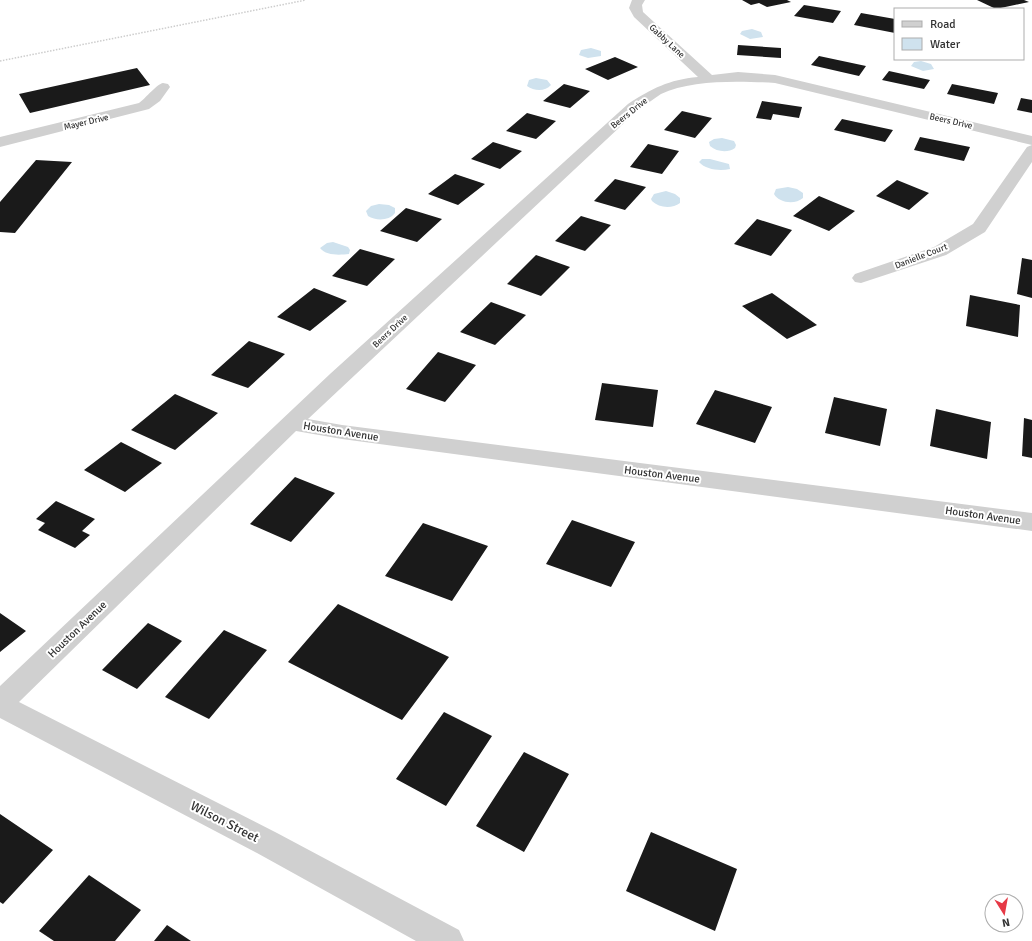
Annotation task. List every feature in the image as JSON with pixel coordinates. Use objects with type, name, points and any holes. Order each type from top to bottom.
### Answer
[{"type":"street","name":"Gabby Lane","points":[[639,0],[635,5],[638,14],[708,79]]},
{"type":"street","name":"Beers Drive","points":[[337,379],[633,107],[657,91],[681,83],[708,79],[738,76],[776,79],[1032,141]]},
{"type":"street","name":"Mayer Drive","points":[[0,142],[144,106],[155,98],[163,87]]},
{"type":"street","name":"Danielle Court","points":[[861,278],[940,251],[979,228],[1032,150]]},
{"type":"street","name":"Houston Avenue","points":[[0,704],[337,379]]},
{"type":"street","name":"Houston Avenue","points":[[292,423],[342,432],[1032,522]]},
{"type":"street","name":"Wilson Street","points":[[0,704],[267,843],[448,941]]},
{"type":"path","points":[[0,61],[306,0]]},
{"type":"water","points":[[752,29],[761,32],[763,37],[750,39],[740,34],[742,31]]},
{"type":"water","points":[[591,48],[601,51],[601,56],[588,58],[579,55],[581,50]]},
{"type":"water","points":[[921,61],[931,64],[934,69],[923,71],[911,66],[914,62]]},
{"type":"water","points":[[536,78],[547,80],[551,85],[543,90],[533,89],[527,86],[529,80]]},
{"type":"water","points":[[722,138],[734,141],[736,145],[735,148],[729,151],[722,151],[716,150],[710,146],[709,142],[714,139]]},
{"type":"water","points":[[702,159],[710,159],[729,164],[730,169],[718,170],[705,167],[699,162]]},
{"type":"water","points":[[788,187],[797,189],[803,193],[803,198],[796,202],[787,202],[776,197],[774,194],[776,189]]},
{"type":"water","points":[[666,191],[675,194],[680,198],[680,203],[666,207],[658,205],[652,201],[651,199],[654,194]]},
{"type":"water","points":[[379,204],[389,205],[395,208],[395,213],[386,219],[375,219],[368,216],[366,211],[371,206]]},
{"type":"water","points":[[333,242],[348,247],[350,250],[349,254],[329,254],[320,248],[327,243]]},
{"type":"building","points":[[742,0],[787,0],[791,2],[767,7],[759,3],[751,5]]},
{"type":"building","points":[[977,0],[1024,0],[1029,2],[1001,8],[994,8]]},
{"type":"building","points":[[804,5],[841,11],[833,23],[794,16]]},
{"type":"building","points":[[861,13],[894,19],[894,33],[854,25]]},
{"type":"building","points":[[738,45],[781,48],[781,58],[737,55]]},
{"type":"building","points":[[819,56],[866,66],[859,76],[811,65]]},
{"type":"building","points":[[615,57],[638,67],[608,80],[585,69]]},
{"type":"building","points":[[137,68],[150,85],[30,113],[19,94]]},
{"type":"building","points":[[889,71],[930,80],[924,89],[882,80]]},
{"type":"building","points":[[564,84],[590,91],[570,108],[543,101]]},
{"type":"building","points":[[952,84],[998,93],[994,104],[947,94]]},
{"type":"building","points":[[1021,98],[1032,100],[1032,113],[1017,110]]},
{"type":"building","points":[[762,101],[802,107],[799,118],[773,114],[771,120],[756,118]]},
{"type":"building","points":[[682,111],[712,118],[695,138],[664,130]]},
{"type":"building","points":[[527,113],[556,121],[536,139],[506,131]]},
{"type":"building","points":[[842,119],[893,130],[885,142],[834,130]]},
{"type":"building","points":[[920,137],[970,147],[964,161],[914,150]]},
{"type":"building","points":[[493,142],[522,151],[500,169],[471,159]]},
{"type":"building","points":[[648,144],[679,151],[662,174],[630,167]]},
{"type":"building","points":[[36,160],[72,162],[15,233],[0,232],[0,202]]},
{"type":"building","points":[[455,174],[485,184],[458,205],[428,194]]},
{"type":"building","points":[[615,179],[646,187],[625,210],[594,201]]},
{"type":"building","points":[[897,180],[929,193],[909,210],[876,196]]},
{"type":"building","points":[[819,196],[855,211],[829,231],[793,216]]},
{"type":"building","points":[[406,208],[442,219],[417,242],[380,231]]},
{"type":"building","points":[[581,216],[611,225],[585,251],[555,241]]},
{"type":"building","points":[[757,219],[792,230],[771,256],[734,244]]},
{"type":"building","points":[[360,249],[395,259],[367,286],[332,276]]},
{"type":"building","points":[[536,255],[570,267],[541,296],[507,284]]},
{"type":"building","points":[[1022,258],[1032,260],[1032,298],[1017,294]]},
{"type":"building","points":[[314,288],[347,301],[310,331],[277,317]]},
{"type":"building","points":[[772,293],[817,325],[787,339],[742,306]]},
{"type":"building","points":[[970,295],[1020,305],[1018,337],[966,326]]},
{"type":"building","points":[[491,302],[526,315],[495,345],[460,332]]},
{"type":"building","points":[[249,341],[285,354],[248,388],[211,375]]},
{"type":"building","points":[[438,352],[476,365],[445,402],[406,389]]},
{"type":"building","points":[[602,383],[658,390],[653,427],[595,420]]},
{"type":"building","points":[[715,390],[772,407],[755,443],[696,424]]},
{"type":"building","points":[[175,394],[218,413],[175,450],[131,430]]},
{"type":"building","points":[[834,397],[887,409],[880,446],[825,433]]},
{"type":"building","points":[[936,409],[991,422],[987,459],[930,446]]},
{"type":"building","points":[[1024,418],[1032,420],[1032,458],[1022,456]]},
{"type":"building","points":[[121,442],[162,463],[125,492],[84,470]]},
{"type":"building","points":[[295,477],[335,493],[291,542],[250,524]]},
{"type":"building","points":[[56,501],[95,519],[82,531],[90,535],[75,548],[38,530],[45,523],[36,519]]},
{"type":"building","points":[[572,520],[635,542],[611,587],[546,564]]},
{"type":"building","points":[[423,523],[488,546],[452,601],[385,576]]},
{"type":"building","points":[[338,604],[449,657],[402,720],[288,662]]},
{"type":"building","points":[[0,613],[26,631],[0,652]]},
{"type":"building","points":[[148,623],[182,641],[137,689],[102,670]]},
{"type":"building","points":[[224,630],[267,650],[209,719],[165,697]]},
{"type":"building","points":[[444,712],[492,736],[446,806],[396,779]]},
{"type":"building","points":[[524,752],[569,774],[524,852],[476,826]]},
{"type":"building","points":[[0,814],[53,850],[3,904],[0,902]]},
{"type":"building","points":[[651,832],[737,869],[715,931],[626,891]]},
{"type":"building","points":[[89,875],[141,910],[115,941],[54,941],[39,931]]},
{"type":"building","points":[[167,925],[191,941],[154,941]]}]
